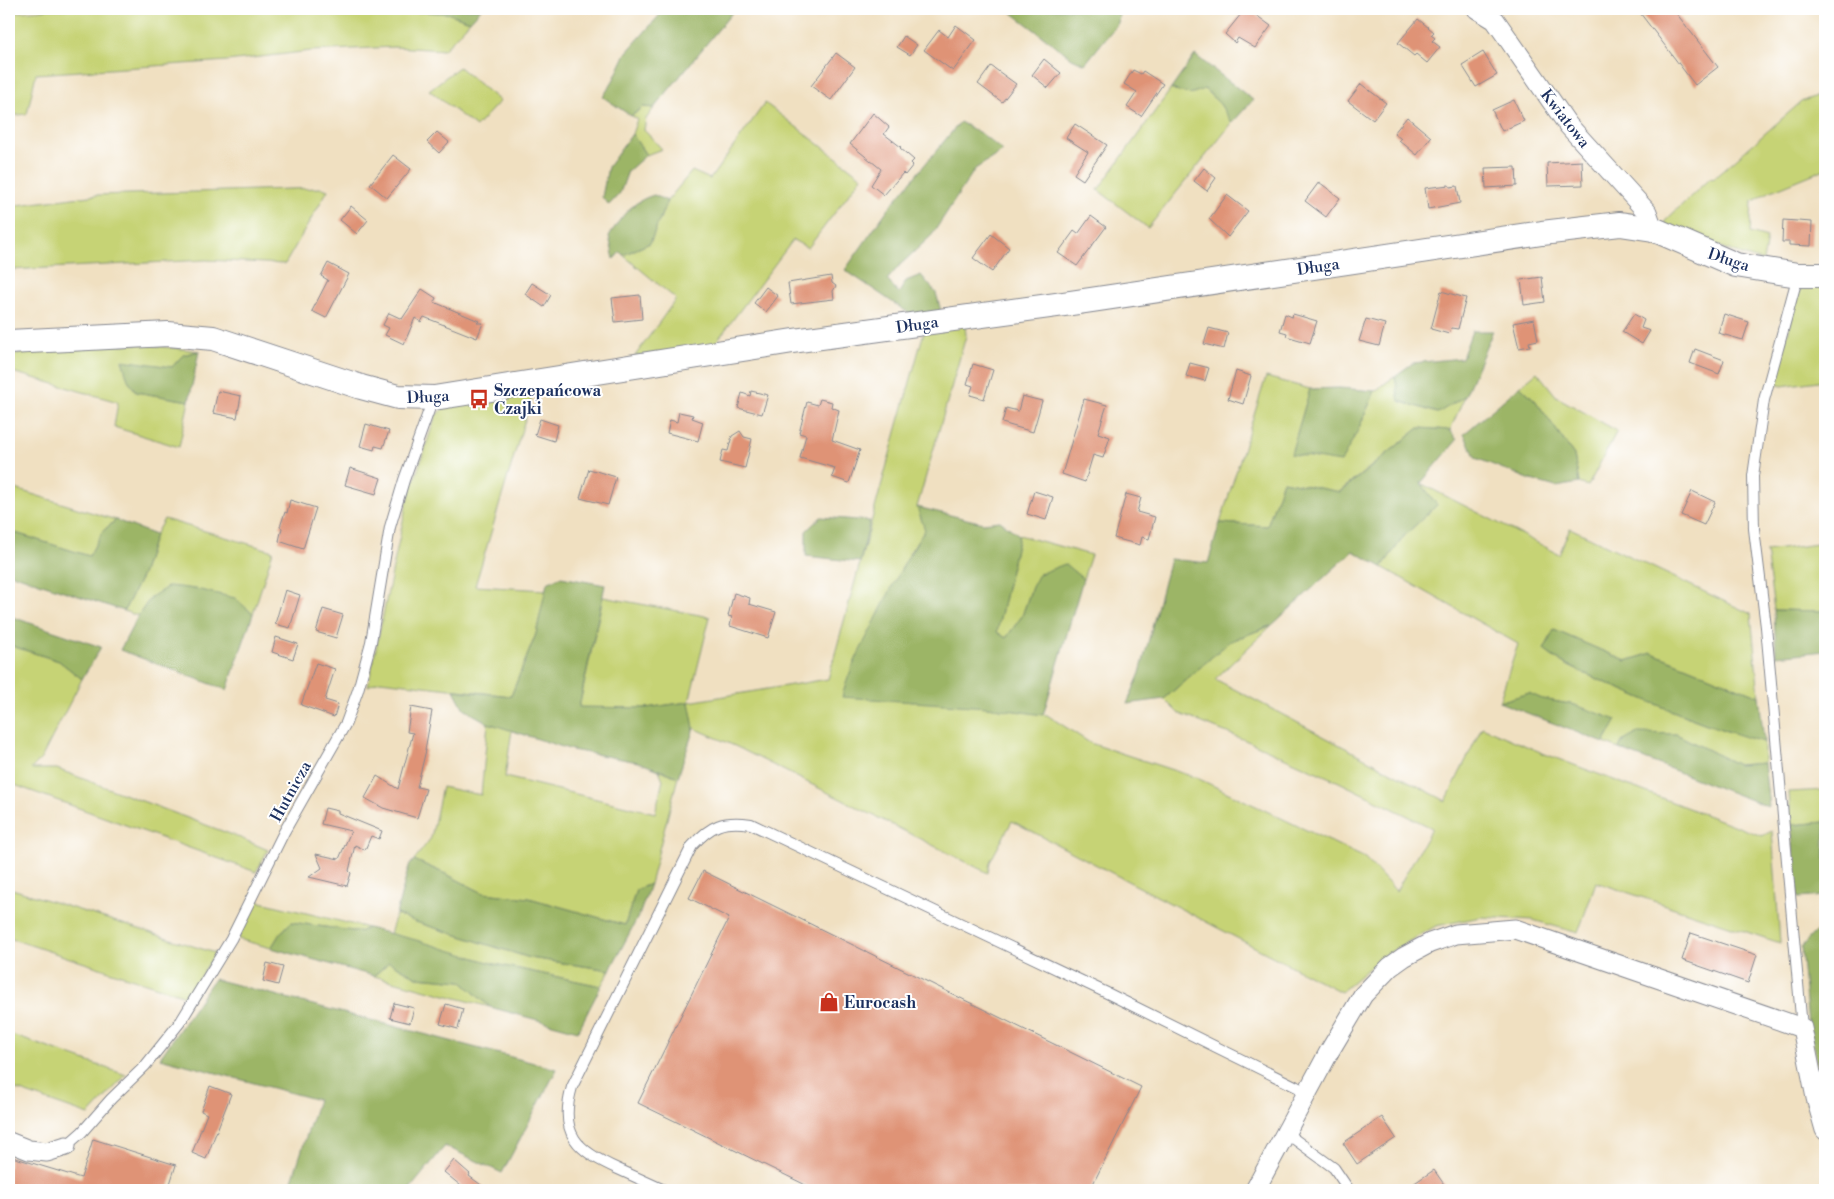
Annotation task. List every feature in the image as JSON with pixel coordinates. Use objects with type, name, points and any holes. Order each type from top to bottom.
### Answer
[{"type":"street","name":"Kwiatowa","points":[[1477,9],[1495,20],[1568,125],[1647,212],[1653,229]]},
{"type":"street","name":"Długa","points":[[9,342],[168,334],[213,338],[361,387],[398,397],[434,398],[793,341],[1071,303],[1542,233],[1620,224],[1653,229],[1736,265],[1798,275],[1825,275]]},
{"type":"street","points":[[1255,1190],[1329,1052],[1363,995],[1390,967],[1404,957],[1430,943],[1456,934],[1515,929],[1802,1028],[1816,1098],[1825,1130]]},
{"type":"street","points":[[9,1142],[29,1150],[48,1152],[66,1146]]},
{"type":"lane","points":[[1798,275],[1764,400],[1753,476],[1754,529],[1766,627],[1802,1028]]},
{"type":"lane","name":"Hutnicza","points":[[66,1146],[82,1132],[111,1099],[145,1066],[181,1021],[232,939],[284,832],[346,723],[358,690],[371,642],[390,527],[404,480],[434,398]]},
{"type":"lane","points":[[664,1190],[595,1158],[580,1146],[571,1134],[567,1118],[568,1102],[572,1088],[692,846],[704,832],[733,822],[750,824],[1108,993],[1307,1092]]},
{"type":"lane","points":[[1286,1133],[1334,1168],[1350,1190]]},
{"type":"green space","points":[[52,9],[384,9],[384,11],[447,13],[470,21],[444,50],[394,47],[311,51],[227,61],[36,74],[27,114],[9,116],[9,13]]},
{"type":"green space","points":[[384,9],[481,9],[470,21],[447,13],[384,11]]},
{"type":"green space","points":[[665,9],[735,9],[654,108],[643,107],[631,116],[603,97],[626,53]]},
{"type":"green space","points":[[1015,9],[1120,9],[1118,23],[1085,64],[1072,58],[1012,13]]},
{"type":"green space","points":[[1195,55],[1253,100],[1232,123],[1220,104],[1205,89],[1190,94],[1171,89]]},
{"type":"green space","points":[[459,67],[500,101],[476,127],[429,90]]},
{"type":"green space","points":[[1171,89],[1190,94],[1204,89],[1220,104],[1232,123],[1148,228],[1098,190]]},
{"type":"green space","points":[[1825,92],[1825,169],[1769,192],[1752,202],[1750,233],[1767,238],[1763,261],[1666,227],[1665,221],[1711,177],[1713,179],[1801,102]]},
{"type":"green space","points":[[765,103],[862,177],[808,248],[793,240],[713,346],[635,356],[676,299],[623,255],[650,243],[667,201],[692,171],[710,179]]},
{"type":"green space","points":[[643,107],[654,108],[646,119],[644,130],[662,149],[646,155],[632,134],[637,119],[632,116]]},
{"type":"green space","points":[[960,122],[982,134],[1003,151],[975,169],[932,235],[887,280],[899,293],[906,281],[921,275],[936,293],[941,311],[913,316],[845,270],[888,209]]},
{"type":"green space","points":[[632,134],[646,155],[628,171],[620,193],[609,205],[602,197],[608,167]]},
{"type":"green space","points":[[322,188],[328,190],[285,264],[206,260],[9,270],[9,206],[97,195]]},
{"type":"green space","points":[[654,195],[667,201],[650,243],[623,255],[620,252],[614,259],[609,236],[618,222],[633,206]]},
{"type":"green space","points":[[1825,282],[1825,380],[1779,385],[1775,379],[1800,290],[1804,284]]},
{"type":"green space","points":[[965,324],[966,336],[917,507],[926,530],[909,553],[987,707],[1047,715],[1090,743],[1197,778],[1365,858],[1396,891],[1432,828],[1339,782],[1252,743],[1178,713],[1164,699],[1229,642],[1272,625],[1215,679],[1446,801],[1482,727],[1545,754],[1762,836],[1772,831],[1780,943],[1596,882],[1578,933],[1533,920],[1481,917],[1436,926],[1383,956],[1341,992],[1012,821],[990,862],[988,873],[737,747],[694,728],[688,702],[646,708],[579,708],[603,597],[710,617],[689,702],[828,679],[924,332]]},
{"type":"green space","points":[[1472,331],[1493,331],[1465,396],[1438,413],[1399,401],[1395,376],[1413,363],[1462,358]]},
{"type":"green space","points":[[139,344],[199,351],[183,355],[172,367],[122,361],[136,392],[189,401],[179,447],[114,427],[118,402],[9,371],[9,355],[67,347]]},
{"type":"green space","points":[[199,351],[189,401],[136,392],[128,380],[122,360],[172,367],[183,355]]},
{"type":"green space","points":[[1537,372],[1557,397],[1617,431],[1588,486],[1579,483],[1574,455],[1535,400],[1520,386]]},
{"type":"green space","points":[[1395,376],[1400,401],[1437,413],[1465,396],[1450,430],[1419,428],[1339,492],[1283,481],[1267,526],[1220,523],[1266,377],[1310,389],[1291,454],[1358,430],[1375,391]]},
{"type":"green space","points":[[1520,386],[1535,400],[1574,455],[1579,483],[1556,487],[1531,480],[1476,458],[1464,434]]},
{"type":"green space","points":[[531,388],[532,396],[475,586],[546,590],[536,634],[511,696],[380,681],[368,686],[407,502],[436,415],[448,404]]},
{"type":"green space","points":[[1339,388],[1375,391],[1358,430],[1341,462],[1291,454],[1310,389]]},
{"type":"green space","points":[[1419,428],[1450,430],[1457,440],[1421,483],[1437,505],[1405,535],[1382,567],[1353,551],[1272,625],[1229,642],[1164,699],[1127,704],[1140,673],[1170,559],[1208,563],[1220,523],[1267,526],[1283,481],[1340,492]]},
{"type":"green space","points":[[1420,483],[1559,554],[1570,528],[1751,614],[1759,696],[1652,653],[1626,661],[1554,630],[1544,650],[1576,670],[1648,701],[1706,724],[1764,742],[1764,763],[1738,765],[1676,734],[1622,741],[1619,749],[1604,743],[1611,731],[1575,705],[1542,699],[1529,694],[1499,702],[1518,644],[1382,567],[1405,535],[1437,505]]},
{"type":"green space","points":[[9,487],[116,520],[103,531],[89,556],[9,531]]},
{"type":"green space","points":[[917,507],[983,523],[1000,521],[1019,535],[997,632],[1006,638],[1022,616],[1032,587],[1039,574],[1065,564],[1083,579],[1043,715],[987,707],[842,697],[862,646],[899,572],[925,530]]},
{"type":"green space","points":[[821,517],[870,521],[860,562],[806,556],[806,531]]},
{"type":"green space","points":[[164,519],[273,551],[253,614],[234,598],[151,597],[138,616],[124,611],[142,575],[155,535]]},
{"type":"green space","points":[[116,520],[155,535],[142,575],[124,611],[9,573],[9,531],[89,556],[103,531]]},
{"type":"green space","points":[[1019,535],[1091,555],[1083,579],[1065,565],[1032,587],[1022,616],[1006,638],[997,632]]},
{"type":"green space","points":[[1825,543],[1825,611],[1774,610],[1766,551]]},
{"type":"green space","points":[[561,577],[605,585],[579,707],[646,708],[689,702],[694,728],[678,777],[638,762],[572,750],[488,723],[464,709],[454,690],[511,696],[536,634],[547,583]]},
{"type":"green space","points":[[169,586],[196,589],[235,598],[253,614],[227,690],[120,650],[138,616],[151,597]]},
{"type":"green space","points":[[1774,610],[1825,611],[1825,651],[1776,656]]},
{"type":"green space","points":[[9,616],[101,647],[82,679],[59,661],[9,645]]},
{"type":"green space","points":[[1554,630],[1626,661],[1652,653],[1759,696],[1764,742],[1725,731],[1611,685],[1568,665],[1544,650]]},
{"type":"green space","points":[[9,645],[59,661],[82,679],[41,759],[31,769],[57,769],[268,850],[256,872],[9,783]]},
{"type":"green space","points":[[1529,693],[1542,699],[1575,705],[1617,720],[1604,743],[1499,702]]},
{"type":"green space","points":[[488,723],[512,730],[505,777],[655,813],[663,780],[659,770],[678,777],[650,884],[636,890],[625,925],[529,898],[483,893],[414,860],[431,838],[442,787],[481,795]]},
{"type":"green space","points":[[1638,733],[1676,734],[1738,765],[1764,763],[1769,807],[1619,749],[1622,742]]},
{"type":"green space","points":[[1825,790],[1825,822],[1791,825],[1789,792]]},
{"type":"green space","points":[[1825,822],[1825,896],[1798,898],[1791,825]]},
{"type":"green space","points":[[414,860],[483,893],[529,898],[625,925],[636,890],[650,884],[640,913],[610,970],[530,958],[396,914],[409,866]]},
{"type":"green space","points":[[9,888],[215,953],[188,997],[9,938]]},
{"type":"green space","points":[[257,901],[368,928],[359,932],[291,922],[279,935],[271,948],[238,939]]},
{"type":"green space","points":[[396,914],[530,958],[610,970],[601,986],[495,964],[390,934]]},
{"type":"green space","points":[[291,922],[359,932],[368,928],[416,940],[495,964],[601,986],[578,1031],[490,1007],[461,981],[417,977],[389,962],[374,976],[271,948],[279,935]]},
{"type":"green space","points":[[1825,931],[1825,1099],[1808,1024],[1801,947],[1814,933]]},
{"type":"green space","points":[[389,962],[417,977],[461,981],[490,1007],[374,976]]},
{"type":"green space","points":[[214,979],[557,1069],[502,1173],[445,1146],[409,1190],[289,1190],[318,1100],[160,1058]]},
{"type":"green space","points":[[9,1034],[126,1075],[89,1115],[9,1087]]},
{"type":"building","points":[[1245,9],[1261,9],[1256,15],[1271,26],[1255,48],[1238,38],[1235,43],[1225,34]]},
{"type":"building","points":[[1637,9],[1673,9],[1718,67],[1695,85]]},
{"type":"building","points":[[1418,19],[1434,32],[1431,35],[1435,38],[1432,41],[1440,47],[1427,63],[1416,54],[1414,56],[1398,43]]},
{"type":"building","points":[[956,25],[976,40],[953,71],[924,50],[939,30],[948,37]]},
{"type":"building","points":[[904,36],[917,45],[910,55],[897,47]]},
{"type":"building","points":[[1483,52],[1497,75],[1476,87],[1462,65]]},
{"type":"building","points":[[836,53],[855,67],[831,100],[811,86]]},
{"type":"building","points":[[1044,59],[1061,73],[1048,88],[1032,75]]},
{"type":"building","points":[[991,66],[1016,84],[1002,102],[978,84]]},
{"type":"building","points":[[1133,70],[1141,74],[1143,71],[1163,84],[1141,116],[1127,107],[1137,92],[1124,84]]},
{"type":"building","points":[[1361,84],[1386,103],[1373,120],[1348,101]]},
{"type":"building","points":[[1514,100],[1524,121],[1502,131],[1492,110]]},
{"type":"building","points":[[873,113],[889,127],[884,134],[914,160],[911,163],[913,165],[905,175],[903,173],[884,195],[871,185],[881,169],[850,144]]},
{"type":"building","points":[[1407,117],[1431,137],[1417,155],[1399,140],[1401,139],[1394,133]]},
{"type":"building","points":[[1075,124],[1107,145],[1083,180],[1074,174],[1088,152],[1066,138]]},
{"type":"building","points":[[437,132],[449,142],[439,153],[427,142]]},
{"type":"building","points":[[393,155],[411,169],[387,198],[370,184]]},
{"type":"building","points":[[1582,161],[1583,185],[1548,186],[1547,163]]},
{"type":"building","points":[[1516,167],[1517,186],[1486,188],[1485,168]]},
{"type":"building","points":[[1204,168],[1216,178],[1207,191],[1194,181]]},
{"type":"building","points":[[1319,182],[1340,198],[1326,217],[1305,201]]},
{"type":"building","points":[[1449,185],[1450,187],[1457,186],[1460,203],[1428,209],[1425,188]]},
{"type":"building","points":[[1227,195],[1248,211],[1228,237],[1209,219]]},
{"type":"building","points":[[351,206],[368,220],[357,234],[340,220]]},
{"type":"building","points":[[1091,216],[1106,227],[1077,266],[1058,253],[1074,231],[1078,234]]},
{"type":"building","points":[[1783,220],[1812,222],[1811,246],[1789,245],[1789,242],[1782,242]]},
{"type":"building","points":[[991,234],[1009,248],[992,272],[973,258]]},
{"type":"building","points":[[328,263],[349,274],[326,318],[312,311],[328,280],[321,276]]},
{"type":"building","points":[[831,276],[832,283],[836,286],[833,291],[834,299],[791,304],[788,283]]},
{"type":"building","points":[[1542,277],[1545,302],[1524,305],[1521,280]]},
{"type":"building","points":[[532,283],[551,295],[544,307],[525,294]]},
{"type":"building","points":[[766,287],[778,296],[766,312],[754,303]]},
{"type":"building","points":[[422,289],[436,298],[434,302],[479,321],[477,323],[483,323],[477,338],[424,317],[421,322],[415,318],[404,344],[385,335],[389,328],[383,325],[389,313],[402,319]]},
{"type":"building","points":[[1441,291],[1466,298],[1458,329],[1451,328],[1449,334],[1431,329]]},
{"type":"building","points":[[640,295],[642,319],[615,322],[612,298]]},
{"type":"building","points":[[1285,314],[1292,317],[1293,314],[1317,321],[1310,343],[1286,336],[1287,333],[1280,331]]},
{"type":"building","points":[[1634,314],[1644,320],[1641,328],[1650,331],[1642,344],[1622,332]]},
{"type":"building","points":[[1724,314],[1749,322],[1743,340],[1718,333]]},
{"type":"building","points":[[1366,319],[1385,324],[1379,346],[1359,341]]},
{"type":"building","points":[[1534,319],[1538,340],[1529,342],[1530,346],[1519,348],[1513,323]]},
{"type":"building","points":[[1209,328],[1228,333],[1224,349],[1204,344]]},
{"type":"building","points":[[1695,349],[1724,360],[1719,374],[1690,363]]},
{"type":"building","points":[[1190,363],[1209,368],[1205,381],[1186,376]]},
{"type":"building","points":[[973,364],[993,370],[984,399],[970,395],[973,386],[967,384]]},
{"type":"building","points":[[1236,371],[1251,376],[1243,404],[1228,399]]},
{"type":"building","points":[[218,391],[241,396],[237,418],[213,413]]},
{"type":"building","points":[[751,391],[768,395],[762,414],[738,408],[742,393],[750,396]]},
{"type":"building","points":[[1022,396],[1042,401],[1033,432],[1002,423],[1006,408],[1018,411]]},
{"type":"building","points":[[820,399],[832,402],[831,407],[839,410],[832,440],[860,450],[849,483],[832,477],[835,468],[800,458],[806,435],[799,433],[807,402],[818,405]]},
{"type":"building","points":[[1084,399],[1107,405],[1098,433],[1110,437],[1103,458],[1093,455],[1085,482],[1062,474]]},
{"type":"building","points":[[679,412],[693,415],[692,418],[703,422],[698,441],[667,433],[670,420],[677,422]]},
{"type":"building","points":[[540,419],[558,425],[554,441],[535,435]]},
{"type":"building","points":[[366,424],[389,431],[383,448],[375,446],[374,450],[360,446]]},
{"type":"building","points":[[740,431],[744,437],[752,439],[745,468],[720,462],[723,450],[728,451],[732,436]]},
{"type":"building","points":[[350,468],[381,478],[376,494],[345,485]]},
{"type":"building","points":[[589,469],[616,477],[608,505],[580,498]]},
{"type":"building","points":[[1034,491],[1053,497],[1046,520],[1027,514]]},
{"type":"building","points":[[1692,491],[1715,502],[1704,525],[1681,515]]},
{"type":"building","points":[[1126,494],[1141,498],[1137,512],[1155,517],[1149,539],[1142,537],[1140,545],[1114,538]]},
{"type":"building","points":[[290,500],[316,508],[303,549],[279,541],[282,528],[280,527],[285,512],[287,513]]},
{"type":"building","points":[[285,590],[300,595],[290,628],[275,624]]},
{"type":"building","points":[[734,593],[750,598],[749,604],[776,612],[768,638],[730,626],[732,617],[728,616]]},
{"type":"building","points":[[323,609],[343,615],[336,638],[316,632]]},
{"type":"building","points":[[276,637],[298,644],[293,659],[272,652]]},
{"type":"building","points":[[316,663],[335,669],[325,700],[338,704],[334,717],[301,705]]},
{"type":"building","points":[[411,707],[432,711],[426,750],[417,787],[426,789],[417,818],[383,808],[365,798],[377,776],[398,789],[413,733],[407,732]]},
{"type":"building","points":[[325,808],[338,811],[338,813],[382,831],[379,839],[371,836],[365,850],[355,845],[347,886],[309,877],[322,868],[316,854],[339,859],[351,831],[321,824]]},
{"type":"building","name":"Eurocash","points":[[703,871],[1141,1087],[1090,1190],[816,1190],[638,1103],[729,918],[689,898]]},
{"type":"building","points":[[1691,933],[1757,955],[1748,983],[1682,960]]},
{"type":"building","points":[[267,963],[283,967],[278,985],[263,981]]},
{"type":"building","points":[[394,1003],[414,1008],[410,1023],[390,1018]]},
{"type":"building","points":[[446,1004],[463,1009],[458,1029],[440,1024]]},
{"type":"building","points":[[210,1086],[231,1094],[206,1159],[192,1153],[207,1114],[201,1111]]},
{"type":"building","points":[[1382,1117],[1396,1138],[1357,1164],[1343,1143]]},
{"type":"building","points":[[93,1139],[176,1165],[168,1190],[17,1190],[9,1188],[9,1156],[81,1178]]},
{"type":"building","points":[[454,1160],[470,1174],[469,1176],[488,1190],[466,1190],[444,1172]]},
{"type":"building","points":[[1434,1170],[1448,1190],[1404,1190]]},
{"type":"place","name":"Szczepańcowa Czajki","points":[[479,399]]},
{"type":"place","name":"Eurocash","points":[[829,1002]]}]
